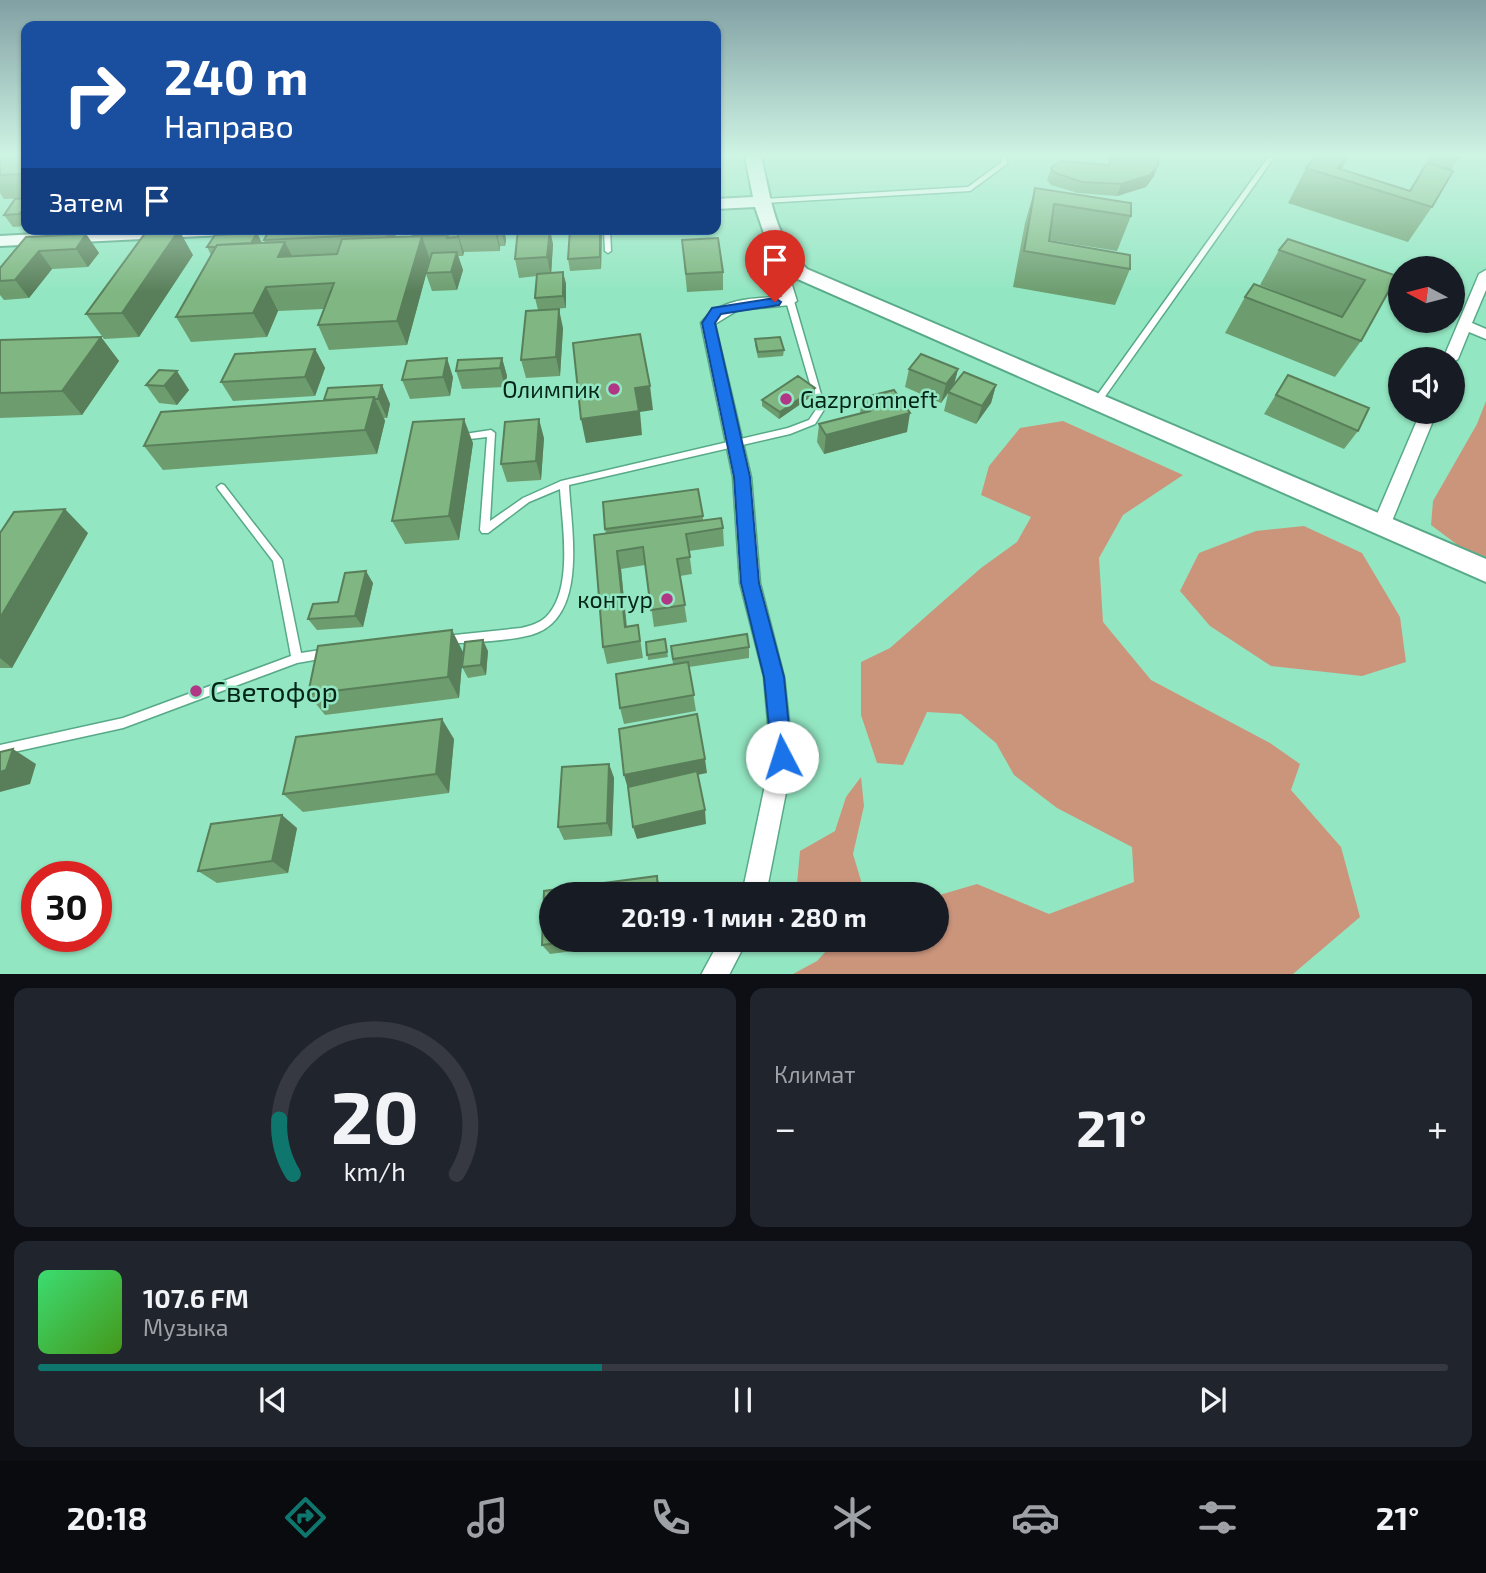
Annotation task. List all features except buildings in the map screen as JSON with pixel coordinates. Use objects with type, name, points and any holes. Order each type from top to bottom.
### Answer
[{"type":"main road","points":[[721,204],[757,201]]},
{"type":"main road","points":[[764,201],[772,240],[789,264],[817,283],[1486,571]]},
{"type":"main road","points":[[1,242],[105,235]]},
{"type":"street","points":[[756,882],[782,757],[774,677],[750,583],[745,498],[736,443],[708,323],[717,311],[730,307],[790,301],[772,240]]},
{"type":"street","points":[[1465,323],[1486,274]]},
{"type":"street","points":[[1465,325],[1486,334]]},
{"type":"street","points":[[1381,526],[1424,424]]},
{"type":"street","points":[[715,974],[727,952]]},
{"type":"lane","points":[[1096,403],[1240,201]]},
{"type":"lane","points":[[607,235],[608,251]]},
{"type":"lane","points":[[783,281],[805,280],[817,283]]},
{"type":"lane","points":[[455,437],[491,433],[485,530],[526,500],[564,483],[736,443],[812,422],[821,408],[790,301]]},
{"type":"lane","points":[[429,642],[535,629],[558,614],[568,588],[564,483]]},
{"type":"lane","points":[[221,487],[277,560],[298,658]]},
{"type":"lane","points":[[0,750],[123,723],[298,658],[337,653]]},
{"type":"shaded area","points":[[1486,401],[1486,557],[1459,546],[1431,525],[1433,501],[1477,424]]},
{"type":"shaded area","points":[[1063,421],[1183,475],[1123,515],[1099,558],[1103,622],[1151,680],[1270,743],[1300,764],[1291,790],[1341,847],[1360,917],[1293,974],[793,974],[817,961],[825,952],[949,952],[949,892],[977,884],[1049,914],[1134,882],[1132,847],[1057,808],[1014,775],[996,743],[961,714],[927,712],[903,765],[877,763],[861,715],[861,662],[890,648],[981,568],[1017,542],[1031,517],[981,495],[989,466],[1020,428]]},
{"type":"shaded area","points":[[1304,526],[1362,553],[1400,617],[1406,662],[1362,676],[1271,666],[1210,626],[1180,591],[1199,553],[1256,531]]},
{"type":"shaded area","points":[[861,777],[864,806],[853,854],[861,882],[797,882],[800,851],[835,831],[846,797]]},
{"type":"place","name":"Олимпик","points":[[614,389]]},
{"type":"place","name":"Gazpromneft","points":[[786,399]]},
{"type":"place","name":"контур","points":[[667,599]]},
{"type":"place","name":"Светофор","points":[[196,691]]},
{"type":"route","points":[[775,302],[717,311],[708,323],[742,477],[750,583],[774,677],[782,757]]}]
